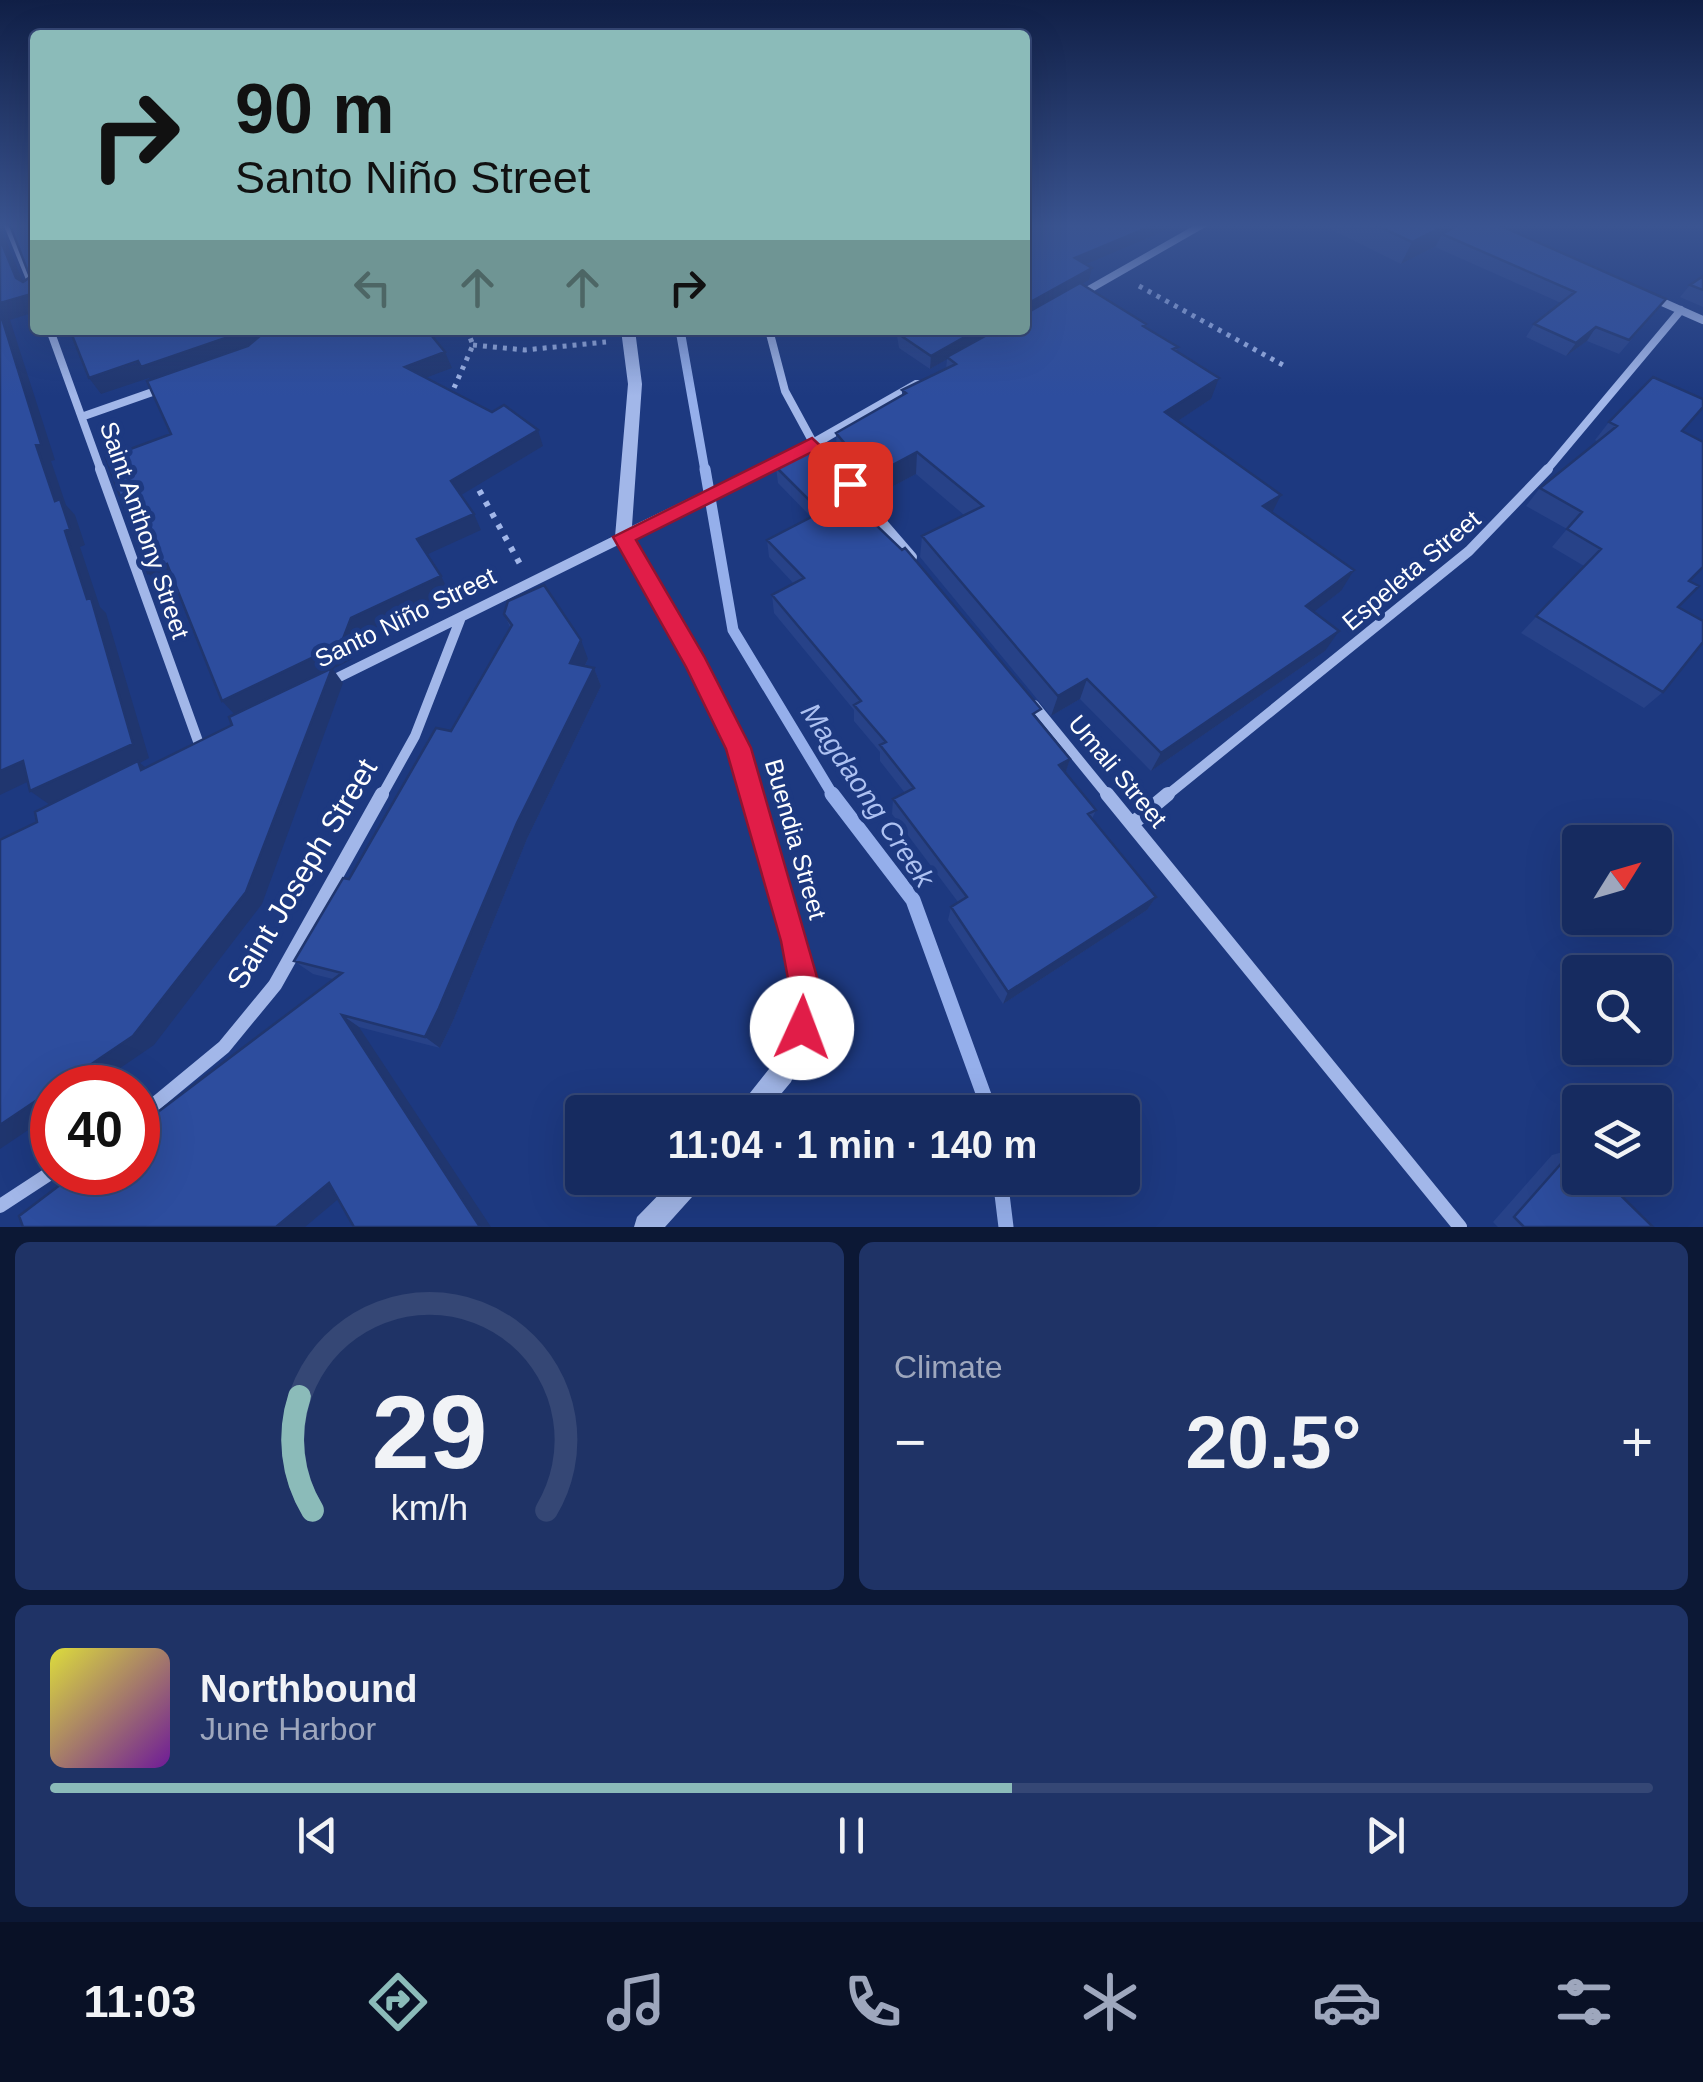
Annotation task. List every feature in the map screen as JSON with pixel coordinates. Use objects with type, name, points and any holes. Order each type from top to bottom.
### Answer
[{"type":"street","points":[[1060,305],[1101,282]]},
{"type":"street","points":[[1646,296],[1703,320]]},
{"type":"street","name":"Espeleta Street","points":[[1132,824],[1469,551],[1558,459],[1681,310]]},
{"type":"street","name":"Saint Anthony Street","points":[[52,335],[199,744]]},
{"type":"street","points":[[623,537],[635,384],[629,335]]},
{"type":"street","points":[[770,335],[785,391],[818,450]]},
{"type":"street","name":"Santo Niño Street","points":[[321,686],[724,488],[818,450],[931,378]]},
{"type":"street","points":[[84,416],[183,382]]},
{"type":"street","points":[[835,468],[918,566]]},
{"type":"street","name":"Buendia Street","points":[[623,537],[696,662],[738,748],[795,941],[804,984],[802,1028],[782,1072],[764,1095]]},
{"type":"street","name":"Saint Joseph Street","points":[[160,1100],[224,1047],[275,985],[415,736],[460,620]]},
{"type":"street","name":"Umali Street","points":[[1019,687],[1460,1227]]},
{"type":"street","points":[[183,752],[217,736]]},
{"type":"street","points":[[0,1206],[30,1186]]},
{"type":"street","points":[[647,1227],[676,1195]]},
{"type":"path","points":[[1131,282],[1284,365]]},
{"type":"path","points":[[449,400],[464,375],[473,345],[469,335]]},
{"type":"path","points":[[473,345],[525,350],[629,335]]},
{"type":"path","points":[[462,468],[476,482],[530,583]]},
{"type":"building","points":[[0,282],[30,282],[30,294],[0,303]]},
{"type":"building","points":[[1030,282],[1066,282],[1030,302]]},
{"type":"building","points":[[1553,282],[1628,282],[1666,299],[1629,340],[1596,327],[1576,343],[1534,324],[1575,292]]},
{"type":"building","points":[[1703,282],[1703,290],[1690,285]]},
{"type":"building","points":[[1080,283],[1146,324],[1143,326],[1178,347],[1173,349],[1219,378],[1165,412],[1281,495],[1263,506],[1354,570],[1306,606],[1339,631],[1161,753],[1087,679],[1058,696],[922,536],[983,506],[917,452],[872,476],[836,433],[906,393],[902,390],[956,364],[947,357],[987,335],[1030,335],[1030,311]]},
{"type":"building","points":[[0,312],[41,444],[36,445],[55,501],[60,499],[70,529],[65,531],[87,599],[91,598],[133,744],[30,791],[23,761],[0,771]]},
{"type":"building","points":[[72,335],[234,335],[141,367],[138,361],[89,378]]},
{"type":"building","points":[[261,335],[431,335],[445,352],[405,367],[492,412],[504,405],[538,430],[451,481],[474,514],[417,539],[441,576],[351,618],[341,644],[222,701],[167,564],[148,573],[106,458],[171,434],[147,381],[248,346]]},
{"type":"building","points":[[900,335],[968,335],[931,356]]},
{"type":"building","points":[[1653,377],[1703,399],[1703,407],[1682,431],[1703,442],[1703,567],[1689,581],[1699,586],[1678,607],[1703,621],[1703,642],[1663,692],[1536,616],[1601,549],[1567,529],[1582,512],[1540,488],[1617,426],[1609,422]]},
{"type":"building","points":[[822,445],[856,490],[819,510],[776,467]]},
{"type":"building","points":[[848,498],[902,550],[905,548],[1041,709],[1033,714],[1070,759],[1059,765],[1096,810],[1088,814],[1156,897],[1008,992],[951,907],[967,897],[893,799],[914,788],[880,745],[886,742],[854,705],[861,701],[772,595],[804,578],[767,540]]},
{"type":"building","points":[[544,585],[581,640],[570,663],[594,668],[517,823],[425,1037],[342,1015],[480,1227],[354,1227],[329,1183],[276,1227],[23,1227],[19,1216],[47,1195],[160,1195],[160,1110],[342,973],[294,961],[343,878],[349,879],[436,728],[451,731],[512,625],[504,614],[508,601]]},
{"type":"building","points":[[332,668],[246,892],[133,1036],[90,1065],[30,1065],[30,1105],[0,1125],[0,840],[37,822],[35,812],[138,761],[141,770],[232,725],[229,717]]},
{"type":"building","points":[[1562,1163],[1562,1195],[1620,1195],[1653,1227],[1524,1227],[1514,1217]]},
{"type":"waterway","name":"Magdaong Creek","points":[[681,335],[705,471]]},
{"type":"waterway","name":"Magdaong Creek","points":[[705,469],[733,630],[833,795]]},
{"type":"waterway","name":"Magdaong Creek","points":[[833,795],[913,900],[984,1095]]},
{"type":"waterway","name":"Magdaong Creek","points":[[1002,1195],[1006,1227]]},
{"type":"route","points":[[802,1028],[804,984],[795,941],[738,748],[696,662],[623,537],[812,444],[850,484]]}]
